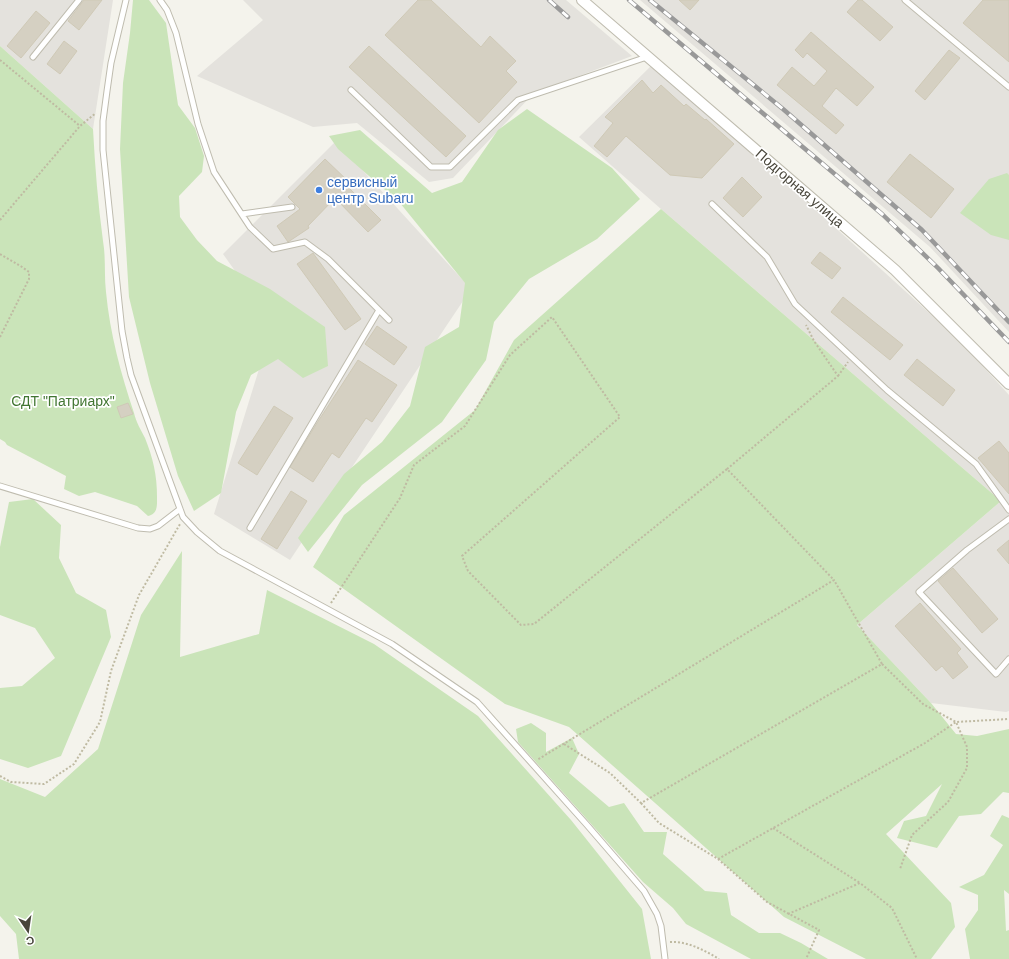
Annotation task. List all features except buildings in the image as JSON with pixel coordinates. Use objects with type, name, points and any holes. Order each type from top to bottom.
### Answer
[{"type":"street","name":"Подгорная улица","points":[[582,0],[895,270],[1009,384]]},
{"type":"lane","points":[[33,57],[79,0]]},
{"type":"lane","points":[[126,0],[111,63],[103,121],[103,150],[122,332],[131,376],[183,518],[220,551],[392,644],[477,702],[644,891],[657,914],[661,926],[665,959]]},
{"type":"lane","points":[[160,0],[167,10],[176,33],[198,124],[214,172],[250,226],[273,249],[304,242],[328,260],[389,320]]},
{"type":"lane","points":[[905,0],[1009,87]]},
{"type":"lane","points":[[351,90],[432,167],[450,167],[518,100],[648,56]]},
{"type":"lane","points":[[712,204],[767,257],[795,304],[887,390],[976,464],[1009,510]]},
{"type":"lane","points":[[242,214],[292,207]]},
{"type":"lane","points":[[250,528],[379,310]]},
{"type":"lane","points":[[0,486],[138,528],[150,529],[158,526],[180,509]]},
{"type":"lane","points":[[1009,519],[967,550],[919,592],[996,674],[1009,659]]},
{"type":"path","points":[[0,60],[80,126]]},
{"type":"path","points":[[0,220],[80,126],[105,106]]},
{"type":"path","points":[[0,254],[29,272],[29,279],[0,337]]},
{"type":"path","points":[[327,609],[400,498],[414,465],[465,426],[510,355],[552,318],[620,417],[462,556],[468,571],[521,625],[534,624],[728,469],[838,376],[852,357]]},
{"type":"path","points":[[805,322],[814,341],[838,376]]},
{"type":"path","points":[[728,469],[834,580],[882,664],[923,704],[956,722],[967,747],[967,768],[948,802],[912,835],[900,869]]},
{"type":"path","points":[[0,776],[11,782],[44,784],[74,764],[100,722],[111,671],[139,595],[183,518]]},
{"type":"path","points":[[531,764],[834,580]]},
{"type":"path","points":[[641,803],[882,664]]},
{"type":"path","points":[[718,859],[925,743],[956,722],[1009,719]]},
{"type":"path","points":[[564,744],[610,774],[659,822],[718,859],[767,902],[819,930],[806,959]]},
{"type":"path","points":[[773,828],[860,883],[892,908],[917,959]]},
{"type":"path","points":[[788,914],[860,883]]},
{"type":"path","points":[[664,942],[683,942],[719,959]]},
{"type":"shaded area","points":[[0,0],[113,0],[93,129],[0,46]]},
{"type":"shaded area","points":[[243,0],[566,0],[632,56],[534,93],[453,178],[429,182],[357,123],[313,127],[197,76],[263,20]]},
{"type":"shaded area","points":[[640,0],[1009,0],[1009,332],[930,247]]},
{"type":"shaded area","points":[[654,63],[959,340],[1009,395],[1009,711],[1006,712],[931,703],[857,625],[1001,501],[579,137]]},
{"type":"shaded area","points":[[336,141],[471,289],[290,560],[214,514],[273,324],[223,254]]},
{"type":"green space","points":[[133,0],[149,0],[166,23],[178,105],[195,128],[204,156],[202,172],[179,196],[180,217],[197,240],[217,261],[270,289],[325,327],[328,366],[303,378],[278,359],[251,375],[236,412],[221,493],[194,511],[178,476],[150,383],[129,297],[120,149],[123,83]]},
{"type":"green space","name":"СДТ \"Патриарх\"","points":[[0,46],[93,129],[104,254],[105,286],[110,323],[125,384],[136,420],[145,438],[150,453],[155,474],[157,506],[154,513],[148,516],[137,506],[95,492],[79,496],[64,489],[66,476],[7,445],[0,439]]},
{"type":"green space","points":[[527,109],[612,168],[640,199],[597,239],[529,279],[494,322],[486,360],[442,422],[362,485],[308,552],[298,538],[344,474],[382,442],[410,406],[425,347],[459,327],[465,283],[400,203],[338,149],[329,136],[360,130],[432,193],[462,182],[498,130]]},
{"type":"green space","points":[[1007,173],[1009,175],[1009,240],[991,235],[960,213],[989,179]]},
{"type":"green space","points":[[661,209],[1001,501],[857,625],[931,703],[956,734],[977,736],[1009,729],[1009,793],[1003,792],[981,814],[959,816],[937,848],[897,838],[904,821],[926,816],[942,784],[886,834],[951,903],[955,927],[931,959],[866,959],[784,917],[569,727],[505,704],[313,567],[344,515],[475,410],[514,340]]},
{"type":"green space","points":[[33,499],[61,525],[59,558],[76,593],[106,610],[111,637],[61,756],[28,768],[0,759],[0,688],[22,686],[55,658],[35,628],[0,615],[0,547],[9,502]]},
{"type":"green space","points":[[182,551],[180,657],[259,634],[267,590],[374,644],[478,716],[571,820],[642,909],[651,959],[19,959],[16,934],[0,916],[0,779],[45,797],[98,749],[141,615]]},
{"type":"green space","points":[[531,723],[546,733],[546,752],[572,738],[579,754],[569,773],[609,807],[624,803],[644,832],[667,832],[663,854],[705,891],[727,893],[731,915],[759,933],[780,933],[801,943],[828,959],[751,959],[686,924],[673,908],[643,882],[518,742],[516,729]]},
{"type":"green space","points":[[1002,815],[1009,818],[1009,894],[1004,890],[1006,931],[1009,930],[1009,959],[970,959],[965,929],[978,910],[978,895],[959,887],[984,875],[1003,845],[990,836]]},
{"type":"railway","points":[[549,0],[568,17]]},
{"type":"railway","points":[[629,0],[882,214],[938,268],[1009,342]]},
{"type":"railway","points":[[650,0],[783,109],[922,230],[1009,322]]},
{"type":"place","name":"сервисный центр Subaru","points":[[319,190]]}]
